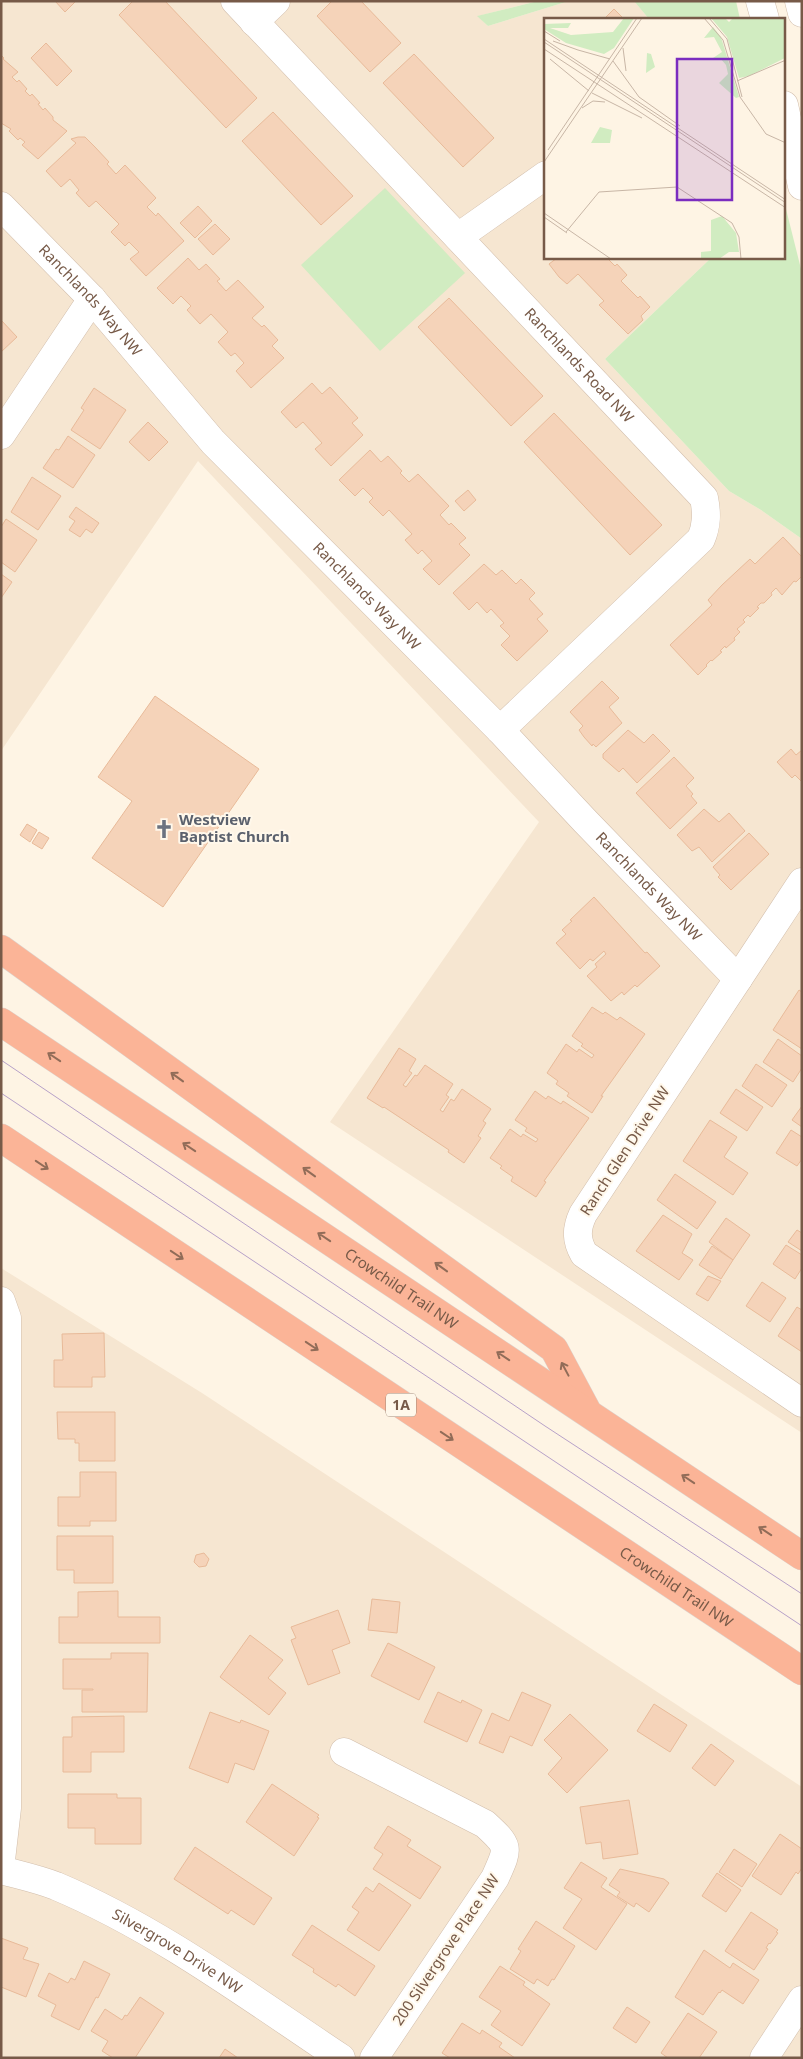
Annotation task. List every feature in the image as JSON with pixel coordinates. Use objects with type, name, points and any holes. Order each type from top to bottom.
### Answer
[{"type":"highway","points":[[1,949],[554,1349],[588,1412]]},
{"type":"highway","name":"Crowchild Trail NW","points":[[1,1022],[802,1556]]},
{"type":"highway","name":"Crowchild Trail NW","points":[[1,1138],[802,1671]]},
{"type":"street","name":"Ranchlands Road NW","points":[[235,1],[704,498],[707,510],[706,527],[701,539],[500,730]]},
{"type":"street","points":[[254,22],[276,1]]},
{"type":"street","points":[[760,1],[765,18]]},
{"type":"street","points":[[799,1],[802,13]]},
{"type":"street","points":[[786,114],[802,186]]},
{"type":"street","points":[[458,237],[544,177]]},
{"type":"street","name":"Ranchlands Way NW","points":[[1,206],[92,299],[213,442],[500,730],[738,979]]},
{"type":"street","points":[[1,434],[92,299]]},
{"type":"street","name":"Ranch Glen Drive NW","points":[[802,882],[583,1214],[579,1223],[578,1240],[584,1254],[802,1404]]},
{"type":"street","points":[[1,1301],[7,1318],[7,1808],[1,1860]]},
{"type":"street","name":"200 Silvergrove Place NW","points":[[344,1752],[485,1824],[503,1841],[506,1849],[495,1878],[374,2058]]},
{"type":"street","name":"Silvergrove Drive NW","points":[[1,1870],[54,1885],[102,1907],[188,1956],[341,2058]]},
{"type":"street","points":[[764,2058],[802,2000]]},
{"type":"shaded area","points":[[1,1],[538,1],[478,16],[488,26],[569,1],[634,1],[648,18],[544,18],[544,259],[710,259],[605,359],[729,491],[761,510],[802,539],[802,1433],[330,1122],[539,822],[198,461],[1,751]]},
{"type":"shaded area","points":[[1,1268],[202,1393],[802,1787],[802,2058],[1,2058]]},
{"type":"green space","points":[[538,1],[569,1],[488,26],[477,16]]},
{"type":"green space","points":[[634,1],[736,1],[740,18],[648,18]]},
{"type":"green space","points":[[385,188],[465,273],[380,351],[301,265]]},
{"type":"green space","points":[[786,209],[802,273],[802,539],[761,510],[729,491],[605,359],[710,259],[786,259]]},
{"type":"building","points":[[55,1],[76,1],[65,12]]},
{"type":"building","points":[[133,1],[165,1],[257,98],[226,128],[119,15]]},
{"type":"building","points":[[332,1],[361,1],[401,43],[370,72],[317,16]]},
{"type":"building","points":[[614,9],[623,18],[605,18]]},
{"type":"building","points":[[46,43],[72,71],[57,86],[31,58]]},
{"type":"building","points":[[414,54],[494,138],[463,167],[383,83]]},
{"type":"building","points":[[1,55],[18,72],[12,77],[17,82],[19,80],[27,89],[25,91],[30,96],[32,94],[43,110],[45,108],[53,117],[53,120],[67,131],[38,159],[22,145],[25,142],[20,138],[18,140],[9,131],[11,129],[1,123]]},
{"type":"building","points":[[273,112],[353,196],[321,225],[242,141]]},
{"type":"building","points":[[85,137],[109,162],[107,164],[116,174],[125,165],[156,198],[147,207],[156,216],[158,213],[184,241],[146,276],[130,259],[139,252],[129,242],[125,246],[111,232],[119,224],[96,201],[89,207],[76,193],[79,190],[70,179],[61,187],[46,171],[76,143],[71,139]]},
{"type":"building","points":[[198,206],[212,221],[195,238],[180,223]]},
{"type":"building","points":[[215,224],[230,239],[213,255],[198,239]]},
{"type":"building","points":[[188,258],[199,270],[206,264],[220,279],[217,281],[226,291],[238,280],[264,307],[252,318],[262,327],[264,325],[278,340],[272,346],[284,358],[251,388],[236,371],[244,363],[235,353],[231,356],[218,342],[228,332],[211,314],[200,324],[187,310],[191,306],[181,296],[173,304],[157,288]]},
{"type":"building","points":[[556,259],[608,259],[615,266],[617,264],[627,275],[621,281],[638,298],[640,296],[650,307],[641,316],[643,320],[628,334],[599,305],[604,301],[578,274],[567,284],[549,264]]},
{"type":"building","points":[[449,298],[543,396],[511,426],[418,327]]},
{"type":"building","points":[[1,320],[17,337],[1,352]]},
{"type":"building","points":[[312,383],[322,394],[330,387],[358,418],[352,423],[363,435],[331,466],[315,449],[322,443],[303,422],[296,428],[281,412]]},
{"type":"building","points":[[94,388],[126,410],[100,449],[71,430],[84,410],[81,408]]},
{"type":"building","points":[[554,413],[662,525],[630,555],[524,442]]},
{"type":"building","points":[[148,422],[168,442],[149,461],[129,442]]},
{"type":"building","points":[[68,436],[95,455],[73,488],[43,468],[56,449],[59,450]]},
{"type":"building","points":[[370,450],[381,462],[388,456],[409,482],[418,474],[449,506],[440,515],[449,525],[451,523],[466,538],[459,544],[470,555],[439,585],[423,569],[432,561],[422,550],[418,554],[405,540],[412,534],[389,510],[383,516],[369,502],[373,498],[363,488],[355,496],[339,480]]},
{"type":"building","points":[[32,477],[61,496],[38,530],[11,512]]},
{"type":"building","points":[[468,490],[476,500],[464,511],[455,501]]},
{"type":"building","points":[[76,507],[99,523],[92,533],[86,529],[80,537],[69,530],[75,521],[69,517]]},
{"type":"building","points":[[6,519],[37,540],[15,572],[1,562],[1,527]]},
{"type":"building","points":[[783,537],[802,557],[802,576],[796,582],[794,581],[782,595],[776,588],[771,593],[772,595],[757,607],[759,608],[750,617],[748,615],[743,620],[745,622],[737,629],[740,632],[734,638],[735,640],[726,648],[725,646],[720,651],[722,652],[711,660],[698,675],[670,645],[712,605],[708,600],[722,585],[750,559],[755,564]]},
{"type":"building","points":[[484,564],[496,575],[502,570],[516,584],[521,579],[535,593],[529,599],[543,614],[537,619],[548,631],[517,661],[501,645],[510,636],[500,626],[504,623],[491,609],[487,613],[477,602],[469,610],[453,593]]},
{"type":"building","points":[[1,574],[12,582],[1,598]]},
{"type":"building","points":[[602,681],[619,698],[609,707],[622,723],[596,747],[593,744],[592,746],[584,737],[579,730],[583,726],[570,712]]},
{"type":"building","name":"Westview Baptist Church","points":[[155,696],[259,769],[163,907],[92,858],[132,801],[98,777]]},
{"type":"building","points":[[628,730],[644,743],[653,734],[670,751],[637,783],[623,768],[619,772],[603,758],[603,754]]},
{"type":"building","points":[[791,749],[796,755],[802,750],[802,782],[795,775],[792,778],[777,762]]},
{"type":"building","points":[[674,757],[694,778],[686,786],[693,794],[691,796],[697,803],[670,829],[636,793]]},
{"type":"building","points":[[704,809],[719,822],[729,813],[745,831],[712,862],[699,847],[692,851],[677,835]]},
{"type":"building","points":[[27,824],[37,830],[30,842],[20,835]]},
{"type":"building","points":[[39,832],[49,838],[42,849],[32,843]]},
{"type":"building","points":[[749,833],[769,854],[731,890],[718,877],[720,875],[713,867]]},
{"type":"building","points":[[594,897],[645,953],[647,952],[660,966],[637,987],[635,985],[624,995],[622,992],[611,1001],[587,976],[597,967],[595,964],[606,954],[604,951],[593,961],[590,959],[580,969],[556,943],[566,934],[562,930],[572,921],[570,920]]},
{"type":"building","points":[[799,990],[802,992],[802,1049],[773,1030]]},
{"type":"building","points":[[592,1007],[603,1014],[605,1012],[617,1020],[620,1017],[645,1034],[601,1096],[603,1096],[592,1113],[567,1096],[569,1093],[556,1084],[558,1081],[547,1073],[566,1044],[577,1052],[579,1049],[592,1058],[594,1055],[581,1046],[583,1044],[572,1036]]},
{"type":"building","points":[[778,1039],[802,1056],[802,1068],[793,1082],[763,1062]]},
{"type":"building","points":[[399,1048],[416,1059],[409,1071],[412,1073],[403,1085],[406,1087],[425,1065],[453,1084],[446,1095],[449,1097],[440,1110],[443,1112],[451,1099],[454,1101],[462,1089],[491,1109],[483,1121],[486,1123],[478,1136],[481,1138],[464,1163],[448,1152],[449,1150],[384,1107],[367,1098]]},
{"type":"building","points":[[756,1064],[787,1085],[772,1107],[742,1086]]},
{"type":"building","points":[[736,1089],[763,1107],[747,1131],[720,1113]]},
{"type":"building","points":[[535,1091],[546,1099],[548,1096],[561,1104],[563,1101],[589,1118],[544,1181],[546,1182],[536,1197],[511,1181],[513,1177],[490,1158],[510,1129],[521,1137],[523,1134],[536,1142],[538,1139],[525,1131],[527,1128],[515,1120]]},
{"type":"building","points":[[802,1106],[802,1127],[792,1120]]},
{"type":"building","points":[[710,1120],[737,1137],[724,1157],[748,1173],[733,1195],[683,1161]]},
{"type":"building","points":[[791,1130],[802,1137],[802,1159],[797,1166],[776,1153]]},
{"type":"building","points":[[675,1174],[716,1202],[697,1229],[657,1200]]},
{"type":"building","points":[[663,1215],[692,1234],[682,1253],[693,1260],[679,1280],[636,1251]]},
{"type":"building","points":[[726,1218],[750,1235],[733,1260],[709,1242]]},
{"type":"building","points":[[797,1230],[802,1233],[802,1251],[788,1242]]},
{"type":"building","points":[[786,1245],[802,1255],[802,1268],[795,1279],[773,1264]]},
{"type":"building","points":[[712,1246],[733,1260],[721,1279],[699,1265]]},
{"type":"building","points":[[708,1276],[721,1281],[708,1301],[696,1294]]},
{"type":"building","points":[[762,1282],[786,1298],[770,1322],[746,1306]]},
{"type":"building","points":[[797,1307],[802,1310],[802,1352],[778,1336]]},
{"type":"building","points":[[104,1333],[105,1377],[92,1377],[92,1387],[54,1387],[54,1360],[63,1360],[62,1334]]},
{"type":"building","points":[[57,1412],[115,1412],[115,1461],[79,1461],[79,1443],[75,1443],[75,1439],[58,1439]]},
{"type":"building","points":[[80,1472],[116,1472],[116,1521],[90,1521],[90,1526],[58,1526],[58,1497],[80,1497]]},
{"type":"building","points":[[57,1536],[113,1536],[113,1583],[74,1583],[74,1570],[57,1570]]},
{"type":"building","points":[[204,1553],[209,1559],[206,1566],[199,1567],[194,1562],[196,1555]]},
{"type":"building","points":[[118,1591],[118,1617],[160,1617],[160,1643],[59,1643],[59,1617],[78,1617],[78,1592]]},
{"type":"building","points":[[372,1599],[400,1602],[397,1633],[368,1630]]},
{"type":"building","points":[[338,1610],[350,1643],[332,1650],[340,1673],[308,1685],[291,1640],[296,1638],[291,1627]]},
{"type":"building","points":[[250,1635],[283,1660],[268,1678],[286,1693],[269,1715],[220,1677]]},
{"type":"building","points":[[388,1643],[435,1667],[419,1700],[371,1676]]},
{"type":"building","points":[[111,1653],[148,1653],[147,1712],[82,1712],[82,1690],[93,1689],[63,1689],[63,1659],[111,1659]]},
{"type":"building","points":[[438,1692],[461,1703],[462,1700],[482,1710],[467,1742],[424,1722]]},
{"type":"building","points":[[522,1692],[551,1705],[532,1746],[510,1736],[503,1753],[479,1743],[492,1713],[509,1721]]},
{"type":"building","points":[[654,1704],[687,1725],[670,1752],[637,1731]]},
{"type":"building","points":[[210,1712],[240,1723],[241,1720],[269,1731],[254,1770],[235,1763],[228,1783],[189,1768]]},
{"type":"building","points":[[570,1714],[608,1750],[567,1793],[548,1774],[562,1758],[544,1740]]},
{"type":"building","points":[[124,1716],[124,1752],[91,1752],[91,1772],[63,1772],[63,1737],[72,1737],[72,1717]]},
{"type":"building","points":[[711,1744],[734,1761],[715,1786],[692,1768]]},
{"type":"building","points":[[272,1784],[319,1815],[317,1817],[319,1818],[294,1856],[246,1822]]},
{"type":"building","points":[[68,1794],[117,1794],[117,1798],[141,1798],[141,1844],[95,1844],[95,1828],[68,1828]]},
{"type":"building","points":[[629,1800],[638,1854],[603,1859],[601,1842],[586,1844],[580,1807]]},
{"type":"building","points":[[388,1826],[411,1840],[407,1846],[441,1867],[420,1899],[373,1869],[383,1854],[374,1848]]},
{"type":"building","points":[[780,1834],[802,1849],[802,1868],[798,1874],[796,1872],[781,1895],[752,1876]]},
{"type":"building","points":[[195,1847],[272,1898],[254,1925],[231,1910],[228,1914],[174,1879]]},
{"type":"building","points":[[734,1849],[757,1864],[742,1887],[719,1872]]},
{"type":"building","points":[[581,1862],[607,1878],[601,1887],[627,1904],[596,1950],[563,1928],[582,1899],[564,1888]]},
{"type":"building","points":[[620,1869],[664,1879],[669,1883],[649,1912],[636,1903],[634,1907],[617,1896],[620,1892],[609,1885]]},
{"type":"building","points":[[717,1873],[741,1890],[726,1912],[702,1896]]},
{"type":"building","points":[[379,1883],[411,1905],[379,1951],[347,1930],[359,1912],[352,1907],[366,1887],[373,1892]]},
{"type":"building","points":[[751,1912],[778,1930],[776,1932],[778,1933],[769,1943],[766,1948],[768,1949],[754,1970],[725,1951]]},
{"type":"building","points":[[536,1921],[575,1946],[554,1980],[552,1979],[548,1986],[537,1979],[534,1984],[510,1969],[521,1951],[518,1949]]},
{"type":"building","points":[[312,1925],[375,1966],[355,1996],[338,1984],[336,1987],[313,1972],[314,1969],[292,1955]]},
{"type":"building","points":[[1,1938],[28,1948],[23,1959],[39,1964],[26,1997],[1,1987]]},
{"type":"building","points":[[704,1950],[730,1968],[733,1963],[759,1980],[743,2004],[722,1990],[703,2015],[675,1997]]},
{"type":"building","points":[[84,1961],[110,1974],[79,2030],[51,2016],[56,2005],[38,1996],[49,1973],[68,1983],[71,1978],[75,1980]]},
{"type":"building","points":[[500,1966],[525,1982],[523,1985],[550,2004],[522,2046],[491,2025],[501,2011],[479,1997]]},
{"type":"building","points":[[140,1997],[164,2013],[135,2058],[113,2058],[102,2051],[108,2041],[91,2031],[105,2009],[122,2020]]},
{"type":"building","points":[[627,2007],[650,2022],[636,2043],[613,2028]]},
{"type":"building","points":[[688,2013],[717,2032],[699,2058],[668,2058],[661,2053]]},
{"type":"building","points":[[462,2023],[480,2034],[482,2030],[502,2043],[499,2047],[515,2058],[450,2058],[442,2053]]},
{"type":"building","points":[[225,2049],[238,2058],[219,2058]]},
{"type":"tram line","points":[[1,1060],[545,1426],[802,1594]]},
{"type":"tram line","points":[[1,1093],[802,1626]]},
{"type":"place","name":"Westview Baptist Church","points":[[164,829]]}]
